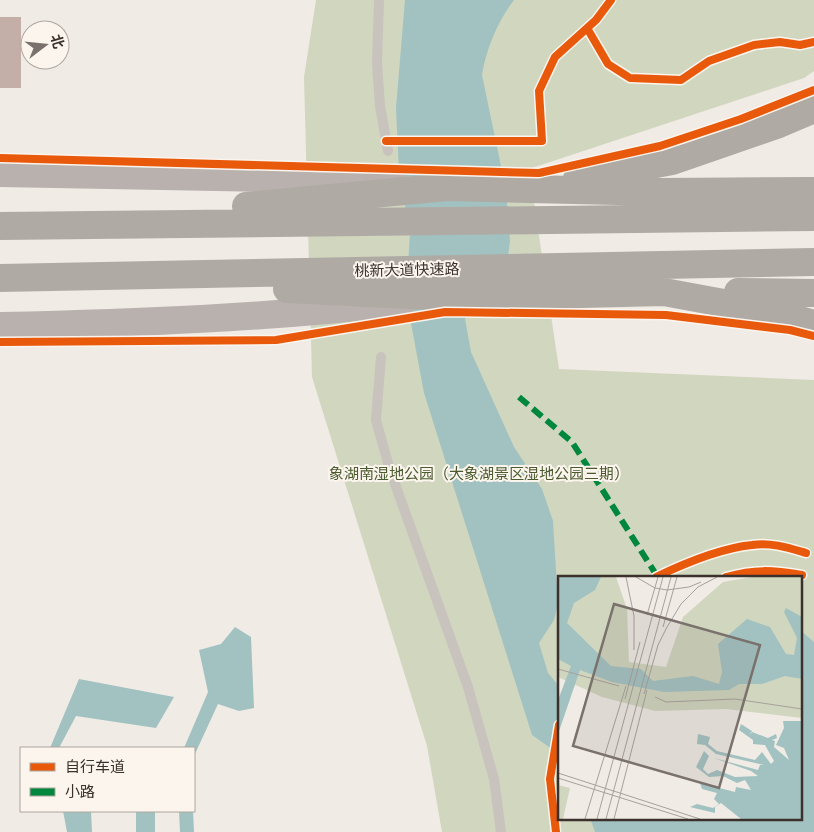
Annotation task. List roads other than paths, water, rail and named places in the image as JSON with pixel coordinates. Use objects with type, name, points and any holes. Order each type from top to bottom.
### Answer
[{"type":"highway","points":[[522,190],[672,161],[779,124],[814,109]]},
{"type":"highway","points":[[44,225],[447,187],[660,192],[814,191]]},
{"type":"highway","points":[[0,226],[814,217]]},
{"type":"highway","name":"桃新大道快速路","points":[[0,278],[814,262]]},
{"type":"highway","points":[[43,277],[449,297],[664,292],[814,292]]},
{"type":"highway","points":[[664,292],[772,312],[814,324]]},
{"type":"main road","points":[[0,172],[324,179],[447,187]]},
{"type":"main road","points":[[0,326],[118,323],[340,310],[449,297]]},
{"type":"lane","points":[[379,0],[378,80],[380,106],[388,151]]},
{"type":"lane","points":[[381,356],[376,420],[390,470],[468,687],[494,779],[501,832]]},
{"type":"water","points":[[405,0],[514,0],[494,36],[486,55],[482,75],[506,190],[510,241],[508,257],[465,319],[471,352],[514,447],[542,489],[553,521],[558,604],[554,620],[539,643],[548,673],[558,685],[558,753],[532,735],[424,393],[406,296],[410,234],[399,171],[396,108]]},
{"type":"water","points":[[235,627],[251,637],[254,708],[239,711],[218,704],[195,754],[195,747],[184,747],[208,692],[199,650],[221,644]]},
{"type":"water","points":[[802,632],[814,642],[814,832],[595,832],[591,820],[802,820]]},
{"type":"water","points":[[79,679],[174,697],[156,728],[76,716],[60,747],[50,747]]},
{"type":"water","points":[[63,812],[91,812],[92,832],[67,832]]},
{"type":"water","points":[[136,812],[155,812],[155,832],[136,832]]},
{"type":"water","points":[[179,812],[193,812],[194,832],[180,832]]},
{"type":"park label","name":"象湖南湿地公园（大象湖景区湿地公园三期）","points":[[479,474]]}]
